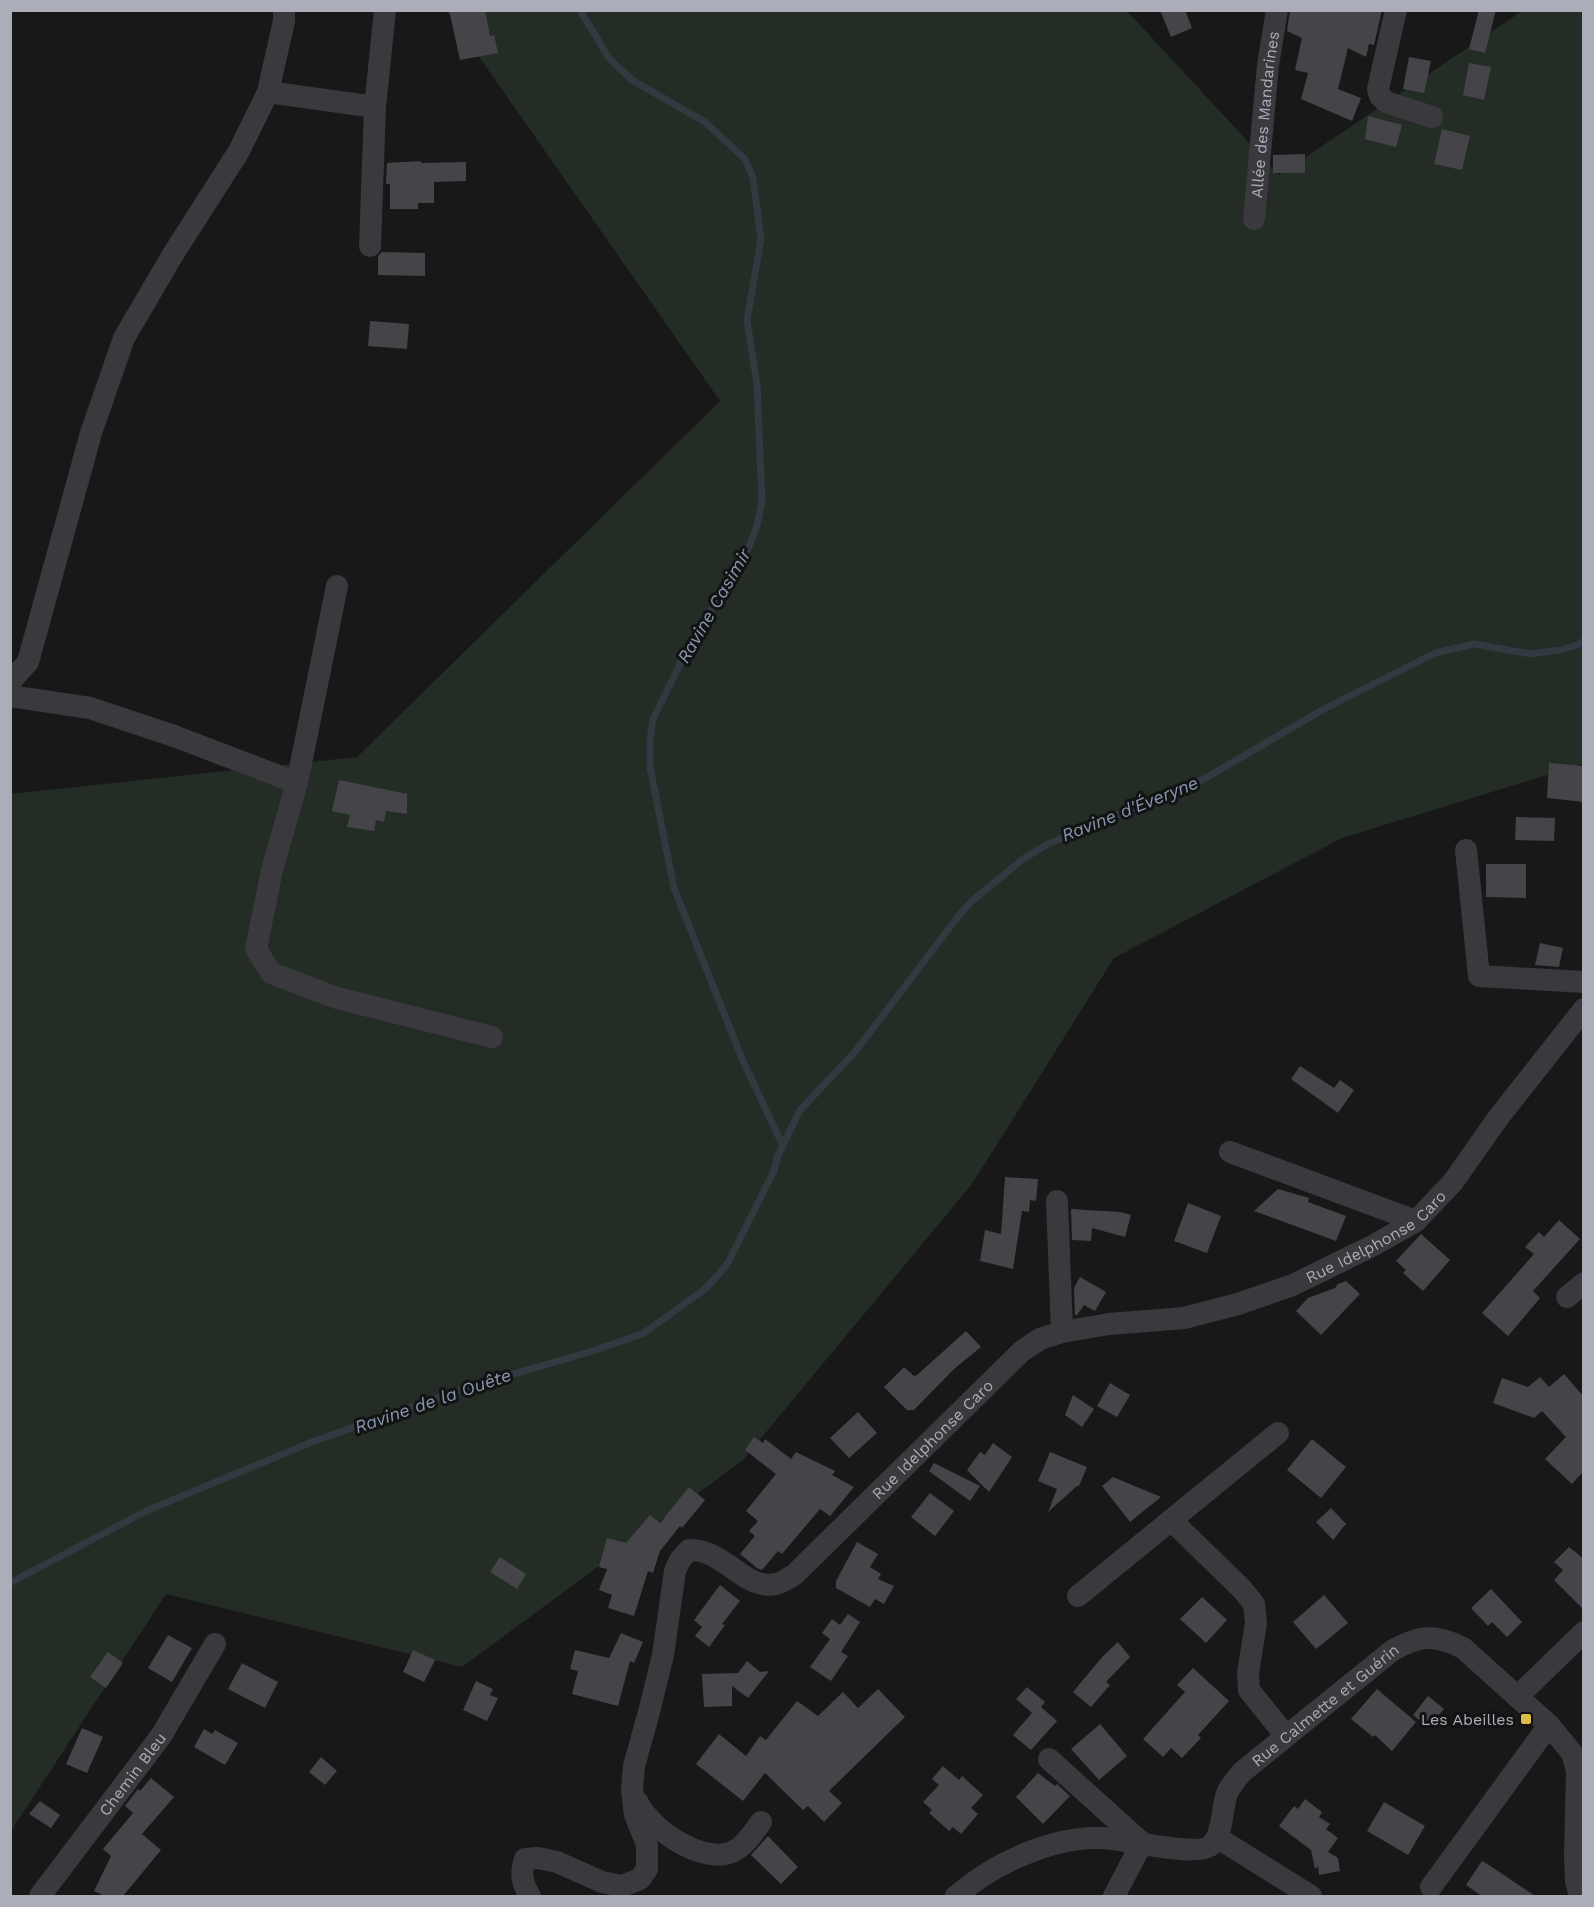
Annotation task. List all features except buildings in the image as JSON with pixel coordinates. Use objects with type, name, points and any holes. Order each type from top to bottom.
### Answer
[{"type":"street","points":[[10,682],[28,662],[91,433],[124,338],[172,256],[239,151],[268,92],[284,21],[284,10]]},
{"type":"street","points":[[369,246],[375,107],[385,10]]},
{"type":"street","name":"Allée des Mandarines","points":[[1254,219],[1268,65],[1277,10]]},
{"type":"street","points":[[1396,10],[1378,89],[1380,96],[1386,102],[1432,117]]},
{"type":"street","points":[[268,92],[375,107]]},
{"type":"street","points":[[337,586],[297,783],[272,870],[256,949],[271,973],[337,998],[492,1037]]},
{"type":"street","points":[[10,696],[90,708],[174,736],[297,783]]},
{"type":"street","points":[[1466,850],[1479,976],[1584,982]]},
{"type":"street","name":"Rue Idelphonse Caro","points":[[530,1896],[524,1885],[521,1871],[525,1859],[538,1858],[557,1862],[602,1882],[622,1886],[640,1879],[647,1869],[647,1845],[635,1815],[632,1790],[634,1766],[660,1666],[675,1571],[680,1560],[689,1550],[701,1549],[715,1555],[754,1582],[777,1584],[794,1575],[1022,1351],[1040,1340],[1062,1332],[1109,1324],[1184,1318],[1238,1304],[1293,1285],[1374,1245],[1416,1221],[1453,1182],[1498,1118],[1584,1009]]},
{"type":"street","points":[[1230,1152],[1416,1221]]},
{"type":"street","points":[[1057,1201],[1062,1332]]},
{"type":"street","points":[[1078,1596],[1278,1433]]},
{"type":"street","points":[[1171,1520],[1242,1589],[1254,1604],[1256,1623],[1248,1673],[1249,1690],[1286,1736]]},
{"type":"street","name":"Rue Calmette et Guérin","points":[[1218,1838],[1222,1809],[1229,1790],[1242,1772],[1393,1650],[1411,1641],[1428,1637],[1447,1640],[1463,1648],[1549,1725],[1572,1753],[1577,1771],[1575,1856],[1576,1881],[1580,1896]]},
{"type":"street","points":[[1517,1697],[1580,1641]]},
{"type":"street","name":"Chemin Bleu","points":[[40,1896],[161,1736],[215,1644]]},
{"type":"street","points":[[1431,1887],[1549,1725]]},
{"type":"street","points":[[1049,1759],[1142,1843]]},
{"type":"street","points":[[632,1790],[640,1807],[652,1822],[686,1847],[708,1854],[722,1855],[734,1851],[746,1842],[761,1822]]},
{"type":"street","points":[[956,1896],[994,1870],[1029,1852],[1060,1842],[1100,1838],[1185,1851],[1200,1850],[1210,1846],[1218,1838],[1311,1896]]},
{"type":"street","points":[[1114,1896],[1142,1843]]},
{"type":"shaded area","points":[[447,11],[1127,11],[1279,175],[1522,11],[1583,11],[1583,764],[1342,838],[1114,958],[972,1184],[743,1460],[462,1667],[166,1594],[11,1831],[11,794],[357,757],[720,401]]},
{"type":"waterway","name":"Ravine Casimir","points":[[580,10],[609,58],[632,80],[705,122],[745,159],[753,178],[761,239],[747,320],[757,385],[762,501],[757,526],[748,549],[689,646],[653,719],[650,767],[674,888],[743,1061],[783,1146]]},
{"type":"waterway","name":"Ravine d'Éveryne","points":[[10,1583],[146,1511],[312,1442],[456,1391],[596,1350],[644,1333],[705,1289],[728,1263],[774,1171],[777,1158],[800,1110],[855,1052],[960,914],[972,901],[1023,859],[1048,844],[1204,779],[1324,709],[1435,653],[1474,644],[1531,654],[1560,650],[1584,641]]},
{"type":"place","name":"Les Abeilles","points":[[1526,1719]]},
{"type":"water label","name":"Ravine de la Ouête","points":[[433,1401]]}]
